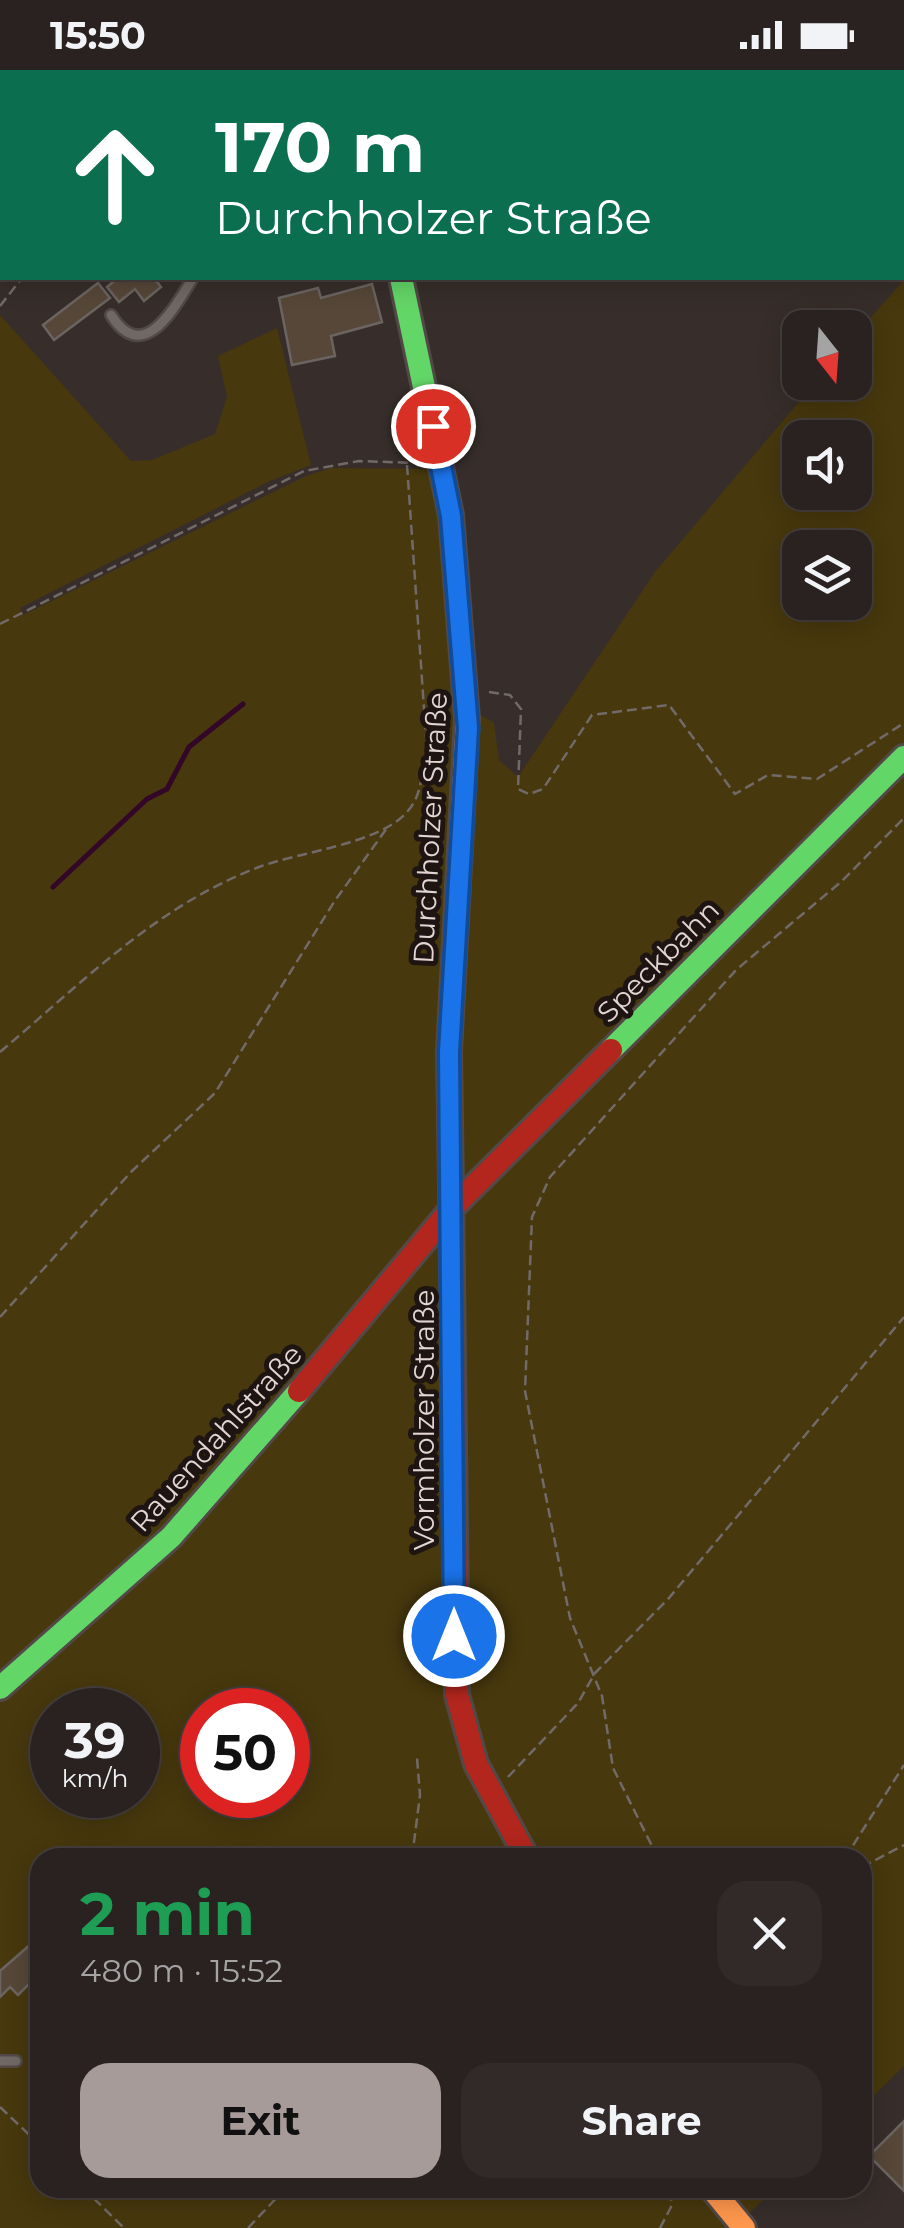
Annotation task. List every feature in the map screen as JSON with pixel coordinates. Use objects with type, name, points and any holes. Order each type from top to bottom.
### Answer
[{"type":"main road","name":"Durchholzer Straße","points":[[401,280],[451,516],[467,688],[465,808],[449,1052],[454,1206]]},
{"type":"main road","name":"Speckbahn","points":[[454,1206],[904,758]]},
{"type":"main road","name":"Rauendahlstraße","points":[[0,1688],[171,1536],[386,1294],[454,1206]]},
{"type":"main road","name":"Vormholzer Straße","points":[[454,1206],[457,1695],[476,1764],[521,1848]]},
{"type":"main road","points":[[719,2198],[744,2228]]},
{"type":"lane","points":[[111,316],[120,329],[140,336],[157,330],[192,280]]},
{"type":"lane","points":[[0,2061],[16,2061]]},
{"type":"path","points":[[0,306],[20,280]]},
{"type":"path","points":[[0,624],[304,471],[359,461],[441,464]]},
{"type":"path","points":[[0,1318],[131,1172],[215,1092],[334,902],[388,827],[406,813],[418,795],[427,752],[406,463]]},
{"type":"path","points":[[467,688],[510,694],[521,709],[518,789],[529,794],[543,789],[592,715],[669,705],[735,794],[768,774],[817,779],[904,723]]},
{"type":"path","points":[[427,752],[447,720]]},
{"type":"path","points":[[653,1848],[613,1768],[609,1726],[595,1673],[570,1618],[549,1528],[526,1391],[532,1217],[550,1177],[736,970],[842,882],[904,818]]},
{"type":"path","points":[[0,1052],[117,948],[170,912],[258,868],[388,827]]},
{"type":"path","points":[[490,1792],[529,1759],[542,1738],[578,1703],[595,1673],[668,1598],[904,1318]]},
{"type":"path","points":[[413,1848],[420,1794],[416,1758]]},
{"type":"path","points":[[851,1848],[904,1765]]},
{"type":"path","points":[[872,1862],[904,1845]]},
{"type":"path","points":[[0,2107],[30,2136]]},
{"type":"path","points":[[93,2198],[124,2228]]},
{"type":"path","points":[[248,2228],[276,2198]]},
{"type":"path","points":[[660,2228],[672,2207],[672,2198]]},
{"type":"shaded area","points":[[904,280],[904,2066],[872,2097],[872,1848],[30,1848],[30,2198],[765,2198],[733,2228],[0,2228],[0,315],[131,461],[152,460],[215,434],[227,397],[218,356],[277,328],[311,465],[270,481],[20,608],[23,615],[306,476],[331,468],[431,469],[442,524],[460,718],[481,715],[494,723],[499,760],[518,777],[655,572],[782,422],[782,510],[872,510],[872,420],[784,420],[801,400],[872,400],[872,316]]},
{"type":"building","points":[[116,280],[156,280],[161,287],[144,301],[135,289],[119,302],[107,287]]},
{"type":"building","points":[[98,283],[110,298],[54,340],[43,325]]},
{"type":"building","points":[[372,284],[382,322],[331,336],[335,356],[292,365],[279,298],[318,288],[321,298]]},
{"type":"building","points":[[30,1945],[30,1983],[18,1995],[10,1987],[0,1997],[0,1971]]},
{"type":"building","points":[[904,2121],[904,2191],[872,2159],[872,2153]]},
{"type":"waterway","points":[[53,887],[147,799],[167,789],[189,747],[243,704]]},
{"type":"traffic: fast","points":[[401,280],[451,515],[467,719]]},
{"type":"traffic: fast","points":[[611,1050],[904,757]]},
{"type":"traffic: fast","points":[[0,1688],[171,1537],[299,1391]]},
{"type":"traffic: slow","points":[[451,1189],[449,1051],[467,719]]},
{"type":"traffic: slow","points":[[719,2198],[744,2228]]},
{"type":"traffic: jam","points":[[299,1391],[453,1207],[611,1050]]},
{"type":"traffic: jam","points":[[451,1189],[457,1695],[476,1764],[522,1848]]},
{"type":"route","points":[[433,426],[451,516],[468,728],[449,1052],[454,1206],[454,1636]]}]
